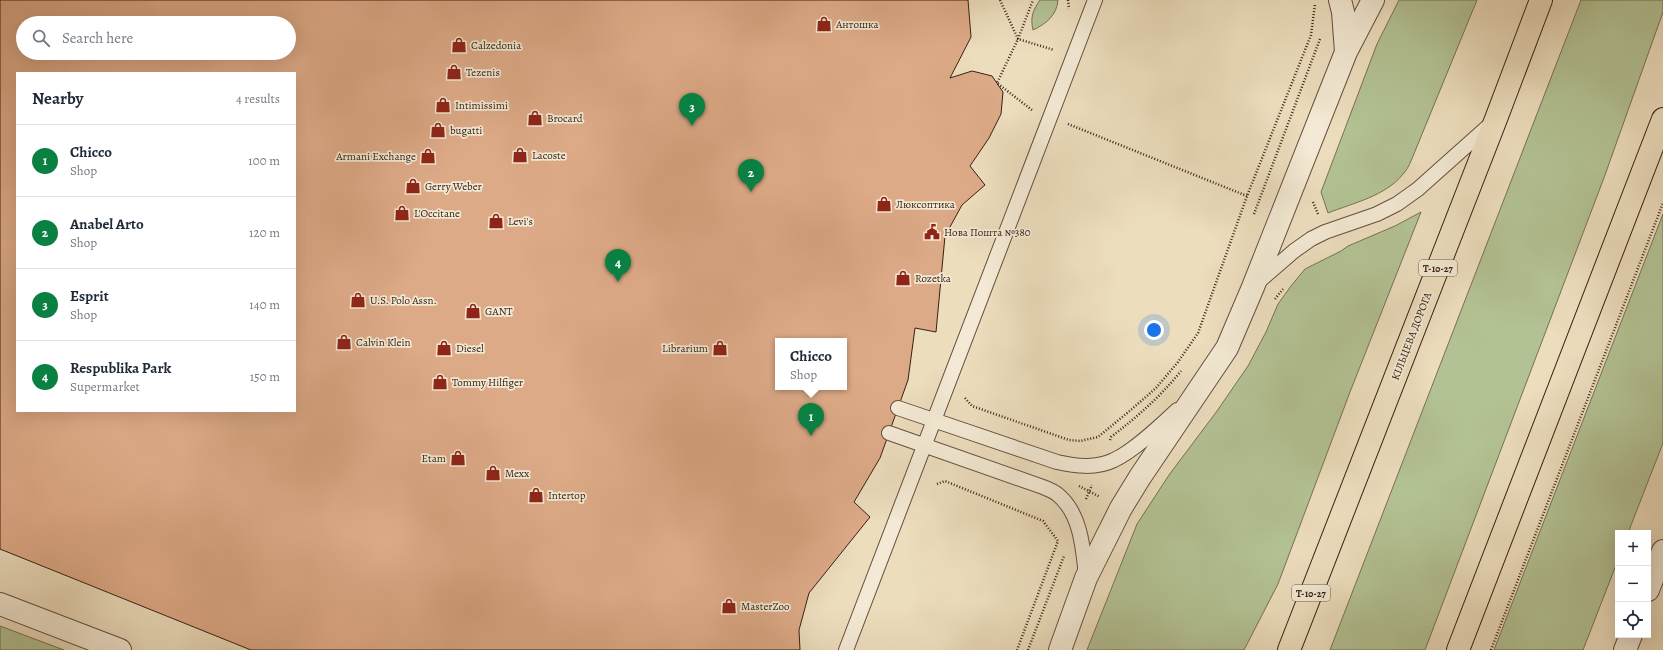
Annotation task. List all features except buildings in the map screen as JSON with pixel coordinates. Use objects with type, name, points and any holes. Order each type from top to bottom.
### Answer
[{"type":"highway","name":"КІЛЬЦЕВА ДОРОГА","points":[[1289,650],[1541,0]]},
{"type":"highway","points":[[1458,650],[1663,119]]},
{"type":"street","points":[[1340,0],[1343,12],[1346,52]]},
{"type":"street","points":[[1060,650],[1086,578],[1121,508],[1227,348],[1253,287],[1346,52],[1373,0]]},
{"type":"street","points":[[1651,582],[1663,551]]},
{"type":"street","points":[[0,604],[120,650]]},
{"type":"street","points":[[1625,650],[1630,638]]},
{"type":"lane","points":[[846,650],[1095,0]]},
{"type":"lane","points":[[1253,287],[1294,251],[1311,239],[1325,232],[1377,214],[1397,204],[1418,189],[1496,119]]},
{"type":"lane","points":[[898,408],[1057,462],[1072,465],[1100,464],[1115,460],[1137,445],[1163,423],[1203,384]]},
{"type":"lane","points":[[889,433],[1043,487],[1057,494],[1070,509],[1076,522],[1084,554],[1086,578]]},
{"type":"path","points":[[1000,0],[1018,39],[1054,50]]},
{"type":"path","points":[[1033,0],[1018,39],[997,83],[1032,110],[1051,116],[1248,196]]},
{"type":"path","points":[[965,398],[972,406],[1069,440],[1080,441],[1098,437],[1132,410],[1156,388],[1178,362],[1198,334],[1248,196],[1311,35],[1316,0]]},
{"type":"path","points":[[1252,221],[1320,38]]},
{"type":"path","points":[[1312,201],[1325,232]]},
{"type":"path","points":[[1491,650],[1663,203]]},
{"type":"path","points":[[1028,650],[1076,522],[1090,492],[1111,437],[1141,414],[1182,370]]},
{"type":"path","points":[[938,484],[945,481],[1043,521],[1058,541],[1017,650]]},
{"type":"path","points":[[1079,486],[1105,500]]},
{"type":"green space","points":[[1040,0],[1058,0],[1056,10],[1053,15],[1042,25],[1033,30],[1033,14]]},
{"type":"green space","points":[[1399,0],[1477,0],[1406,170],[1396,182],[1388,188],[1368,198],[1328,213],[1321,192],[1377,44]]},
{"type":"green space","points":[[1581,0],[1663,0],[1663,12],[1605,175],[1425,650],[1330,650]]},
{"type":"green space","points":[[1421,212],[1350,392],[1278,584],[1244,650],[1087,650],[1137,524],[1169,475],[1217,411],[1248,366],[1266,332],[1278,304],[1291,286],[1305,269],[1348,246],[1395,226]]},
{"type":"green space","points":[[1663,214],[1663,443],[1629,530],[1615,530],[1615,568],[1583,650],[1494,650]]},
{"type":"green space","points":[[0,626],[64,650],[0,650]]},
{"type":"place","name":"Антошка","points":[[824,24]]},
{"type":"place","name":"Calzedonia","points":[[459,45]]},
{"type":"place","name":"Tezenis","points":[[454,72]]},
{"type":"place","name":"Intimissimi","points":[[443,105]]},
{"type":"place","name":"Brocard","points":[[535,118]]},
{"type":"place","name":"Esprit","points":[[692,126]]},
{"type":"place","name":"bugatti","points":[[438,130]]},
{"type":"place","name":"Lacoste","points":[[520,155]]},
{"type":"place","name":"Armani Exchange","points":[[428,156]]},
{"type":"place","name":"Gerry Weber","points":[[413,186]]},
{"type":"place","name":"Anabel Arto","points":[[751,192]]},
{"type":"place","name":"Люксоптика","points":[[884,204]]},
{"type":"place","name":"L'Occitane","points":[[402,213]]},
{"type":"place","name":"Levi's","points":[[496,221]]},
{"type":"place","name":"Нова Пошта №380","points":[[932,232]]},
{"type":"place","name":"Rozetka","points":[[903,278]]},
{"type":"place","name":"Respublika Park","points":[[618,282]]},
{"type":"place","name":"U.S. Polo Assn.","points":[[358,300]]},
{"type":"place","name":"GANT","points":[[473,311]]},
{"type":"place","name":"Calvin Klein","points":[[344,342]]},
{"type":"place","name":"Diesel","points":[[444,348]]},
{"type":"place","name":"Librarium","points":[[720,348]]},
{"type":"place","name":"Tommy Hilfiger","points":[[440,382]]},
{"type":"place","name":"Chicco","points":[[811,436]]},
{"type":"place","name":"Etam","points":[[458,458]]},
{"type":"place","name":"Mexx","points":[[493,473]]},
{"type":"place","name":"Intertop","points":[[536,495]]},
{"type":"place","name":"MasterZoo","points":[[729,606]]}]
